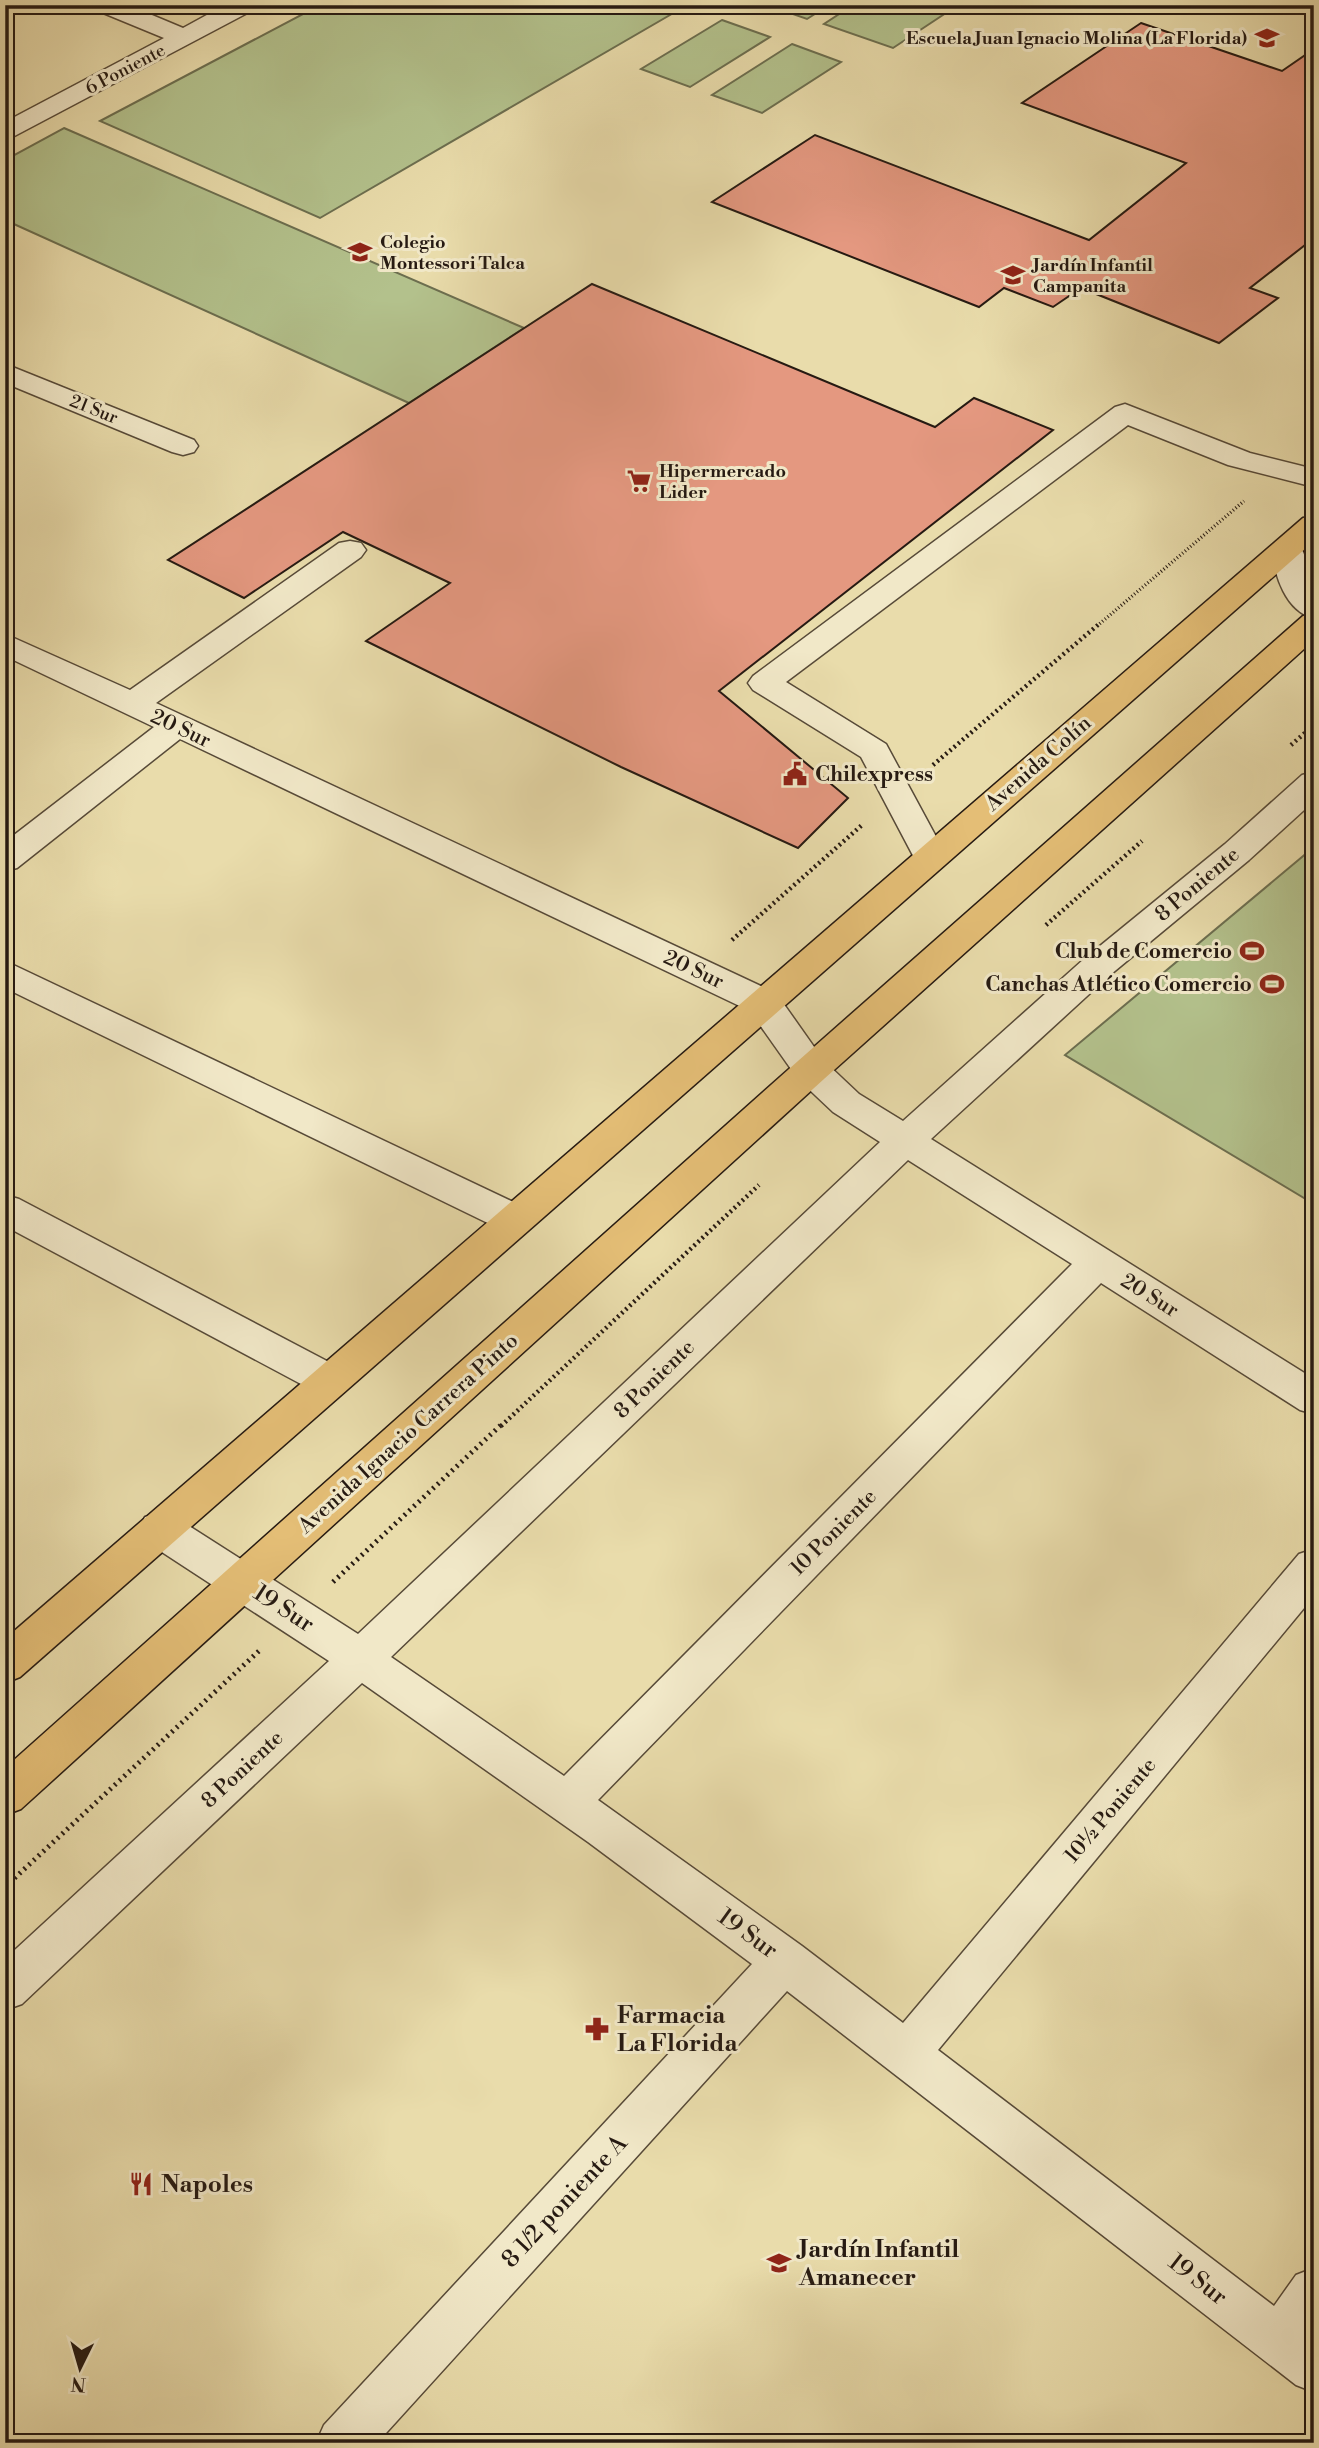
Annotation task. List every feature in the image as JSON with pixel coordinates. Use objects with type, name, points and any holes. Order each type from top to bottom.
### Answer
[{"type":"main road","name":"Avenida Colín","points":[[763,1002],[1314,525]]},
{"type":"main road","points":[[811,1070],[1314,623]]},
{"type":"main road","points":[[5,1665],[763,1002]]},
{"type":"main road","name":"Avenida Ignacio Carrera Pinto","points":[[5,1796],[811,1070]]},
{"type":"street","points":[[105,5],[184,37]]},
{"type":"street","name":"6 Poniente","points":[[5,133],[244,5]]},
{"type":"street","name":"21 Sur","points":[[5,373],[183,446]]},
{"type":"street","points":[[930,858],[874,751],[764,683],[1125,412],[1239,459],[1314,478]]},
{"type":"street","points":[[1287,549],[1289,567],[1297,586],[1314,609]]},
{"type":"street","points":[[132,705],[350,550]]},
{"type":"street","name":"20 Sur","points":[[5,644],[763,1002],[811,1070],[846,1103],[1314,1399]]},
{"type":"street","points":[[5,860],[176,726]]},
{"type":"street","name":"8 Poniente","points":[[5,1989],[362,1657],[906,1140],[1097,967],[1237,852],[1314,782]]},
{"type":"street","points":[[5,973],[514,1219]]},
{"type":"street","points":[[5,1209],[330,1381]]},
{"type":"street","name":"10 Poniente","points":[[567,1802],[1098,1262]]},
{"type":"street","name":"19 Sur","points":[[160,1529],[362,1657],[785,1960],[1297,2355]]},
{"type":"street","name":"10½ Poniente","points":[[906,2054],[1314,1566]]},
{"type":"street","name":"8 1/2 poniente A","points":[[342,2443],[785,1960]]},
{"type":"street","points":[[1297,2355],[1314,2292]]},
{"type":"path","points":[[697,970],[897,794],[1280,471]]},
{"type":"path","points":[[1034,933],[1057,919],[1143,840]]},
{"type":"path","points":[[5,1887],[769,1175]]},
{"type":"green space","points":[[320,5],[674,5],[682,8],[320,218],[100,121]]},
{"type":"green space","points":[[767,5],[829,5],[807,19]]},
{"type":"green space","points":[[853,5],[958,5],[893,48],[824,24]]},
{"type":"green space","points":[[722,20],[770,37],[690,87],[641,69]]},
{"type":"green space","points":[[792,44],[841,62],[762,113],[712,95]]},
{"type":"green space","points":[[64,128],[524,328],[409,403],[5,220],[5,160]]},
{"type":"green space","name":"Club de Comercio","points":[[1314,847],[1314,1204],[1065,1055]]},
{"type":"building","points":[[1141,23],[1282,71],[1314,49],[1314,238],[1250,288],[1278,298],[1219,343],[1081,288],[1053,307],[1004,288],[979,307],[712,202],[815,135],[1089,240],[1186,163],[1022,103]]},
{"type":"building","name":"Hipermercado Lider","points":[[592,284],[935,427],[974,398],[1053,430],[719,691],[848,798],[798,848],[621,767],[366,641],[450,583],[343,532],[244,598],[168,560]]},
{"type":"place","name":"Escuela Juan Ignacio Molina (La Florida)","points":[[1267,38]]},
{"type":"place","name":"Colegio Montessori Talca","points":[[360,252]]},
{"type":"place","name":"Jardín Infantil Campanita","points":[[1013,275]]},
{"type":"place","name":"Hipermercado Lider","points":[[639,481]]},
{"type":"place","name":"Chilexpress","points":[[795,774]]},
{"type":"place","name":"Club de Comercio","points":[[1252,951]]},
{"type":"place","name":"Canchas Atlético Comercio","points":[[1272,984]]},
{"type":"place","name":"Farmacia La Florida","points":[[597,2029]]},
{"type":"place","name":"Napoles","points":[[141,2184]]},
{"type":"place","name":"Jardín Infantil Amanecer","points":[[779,2263]]}]
